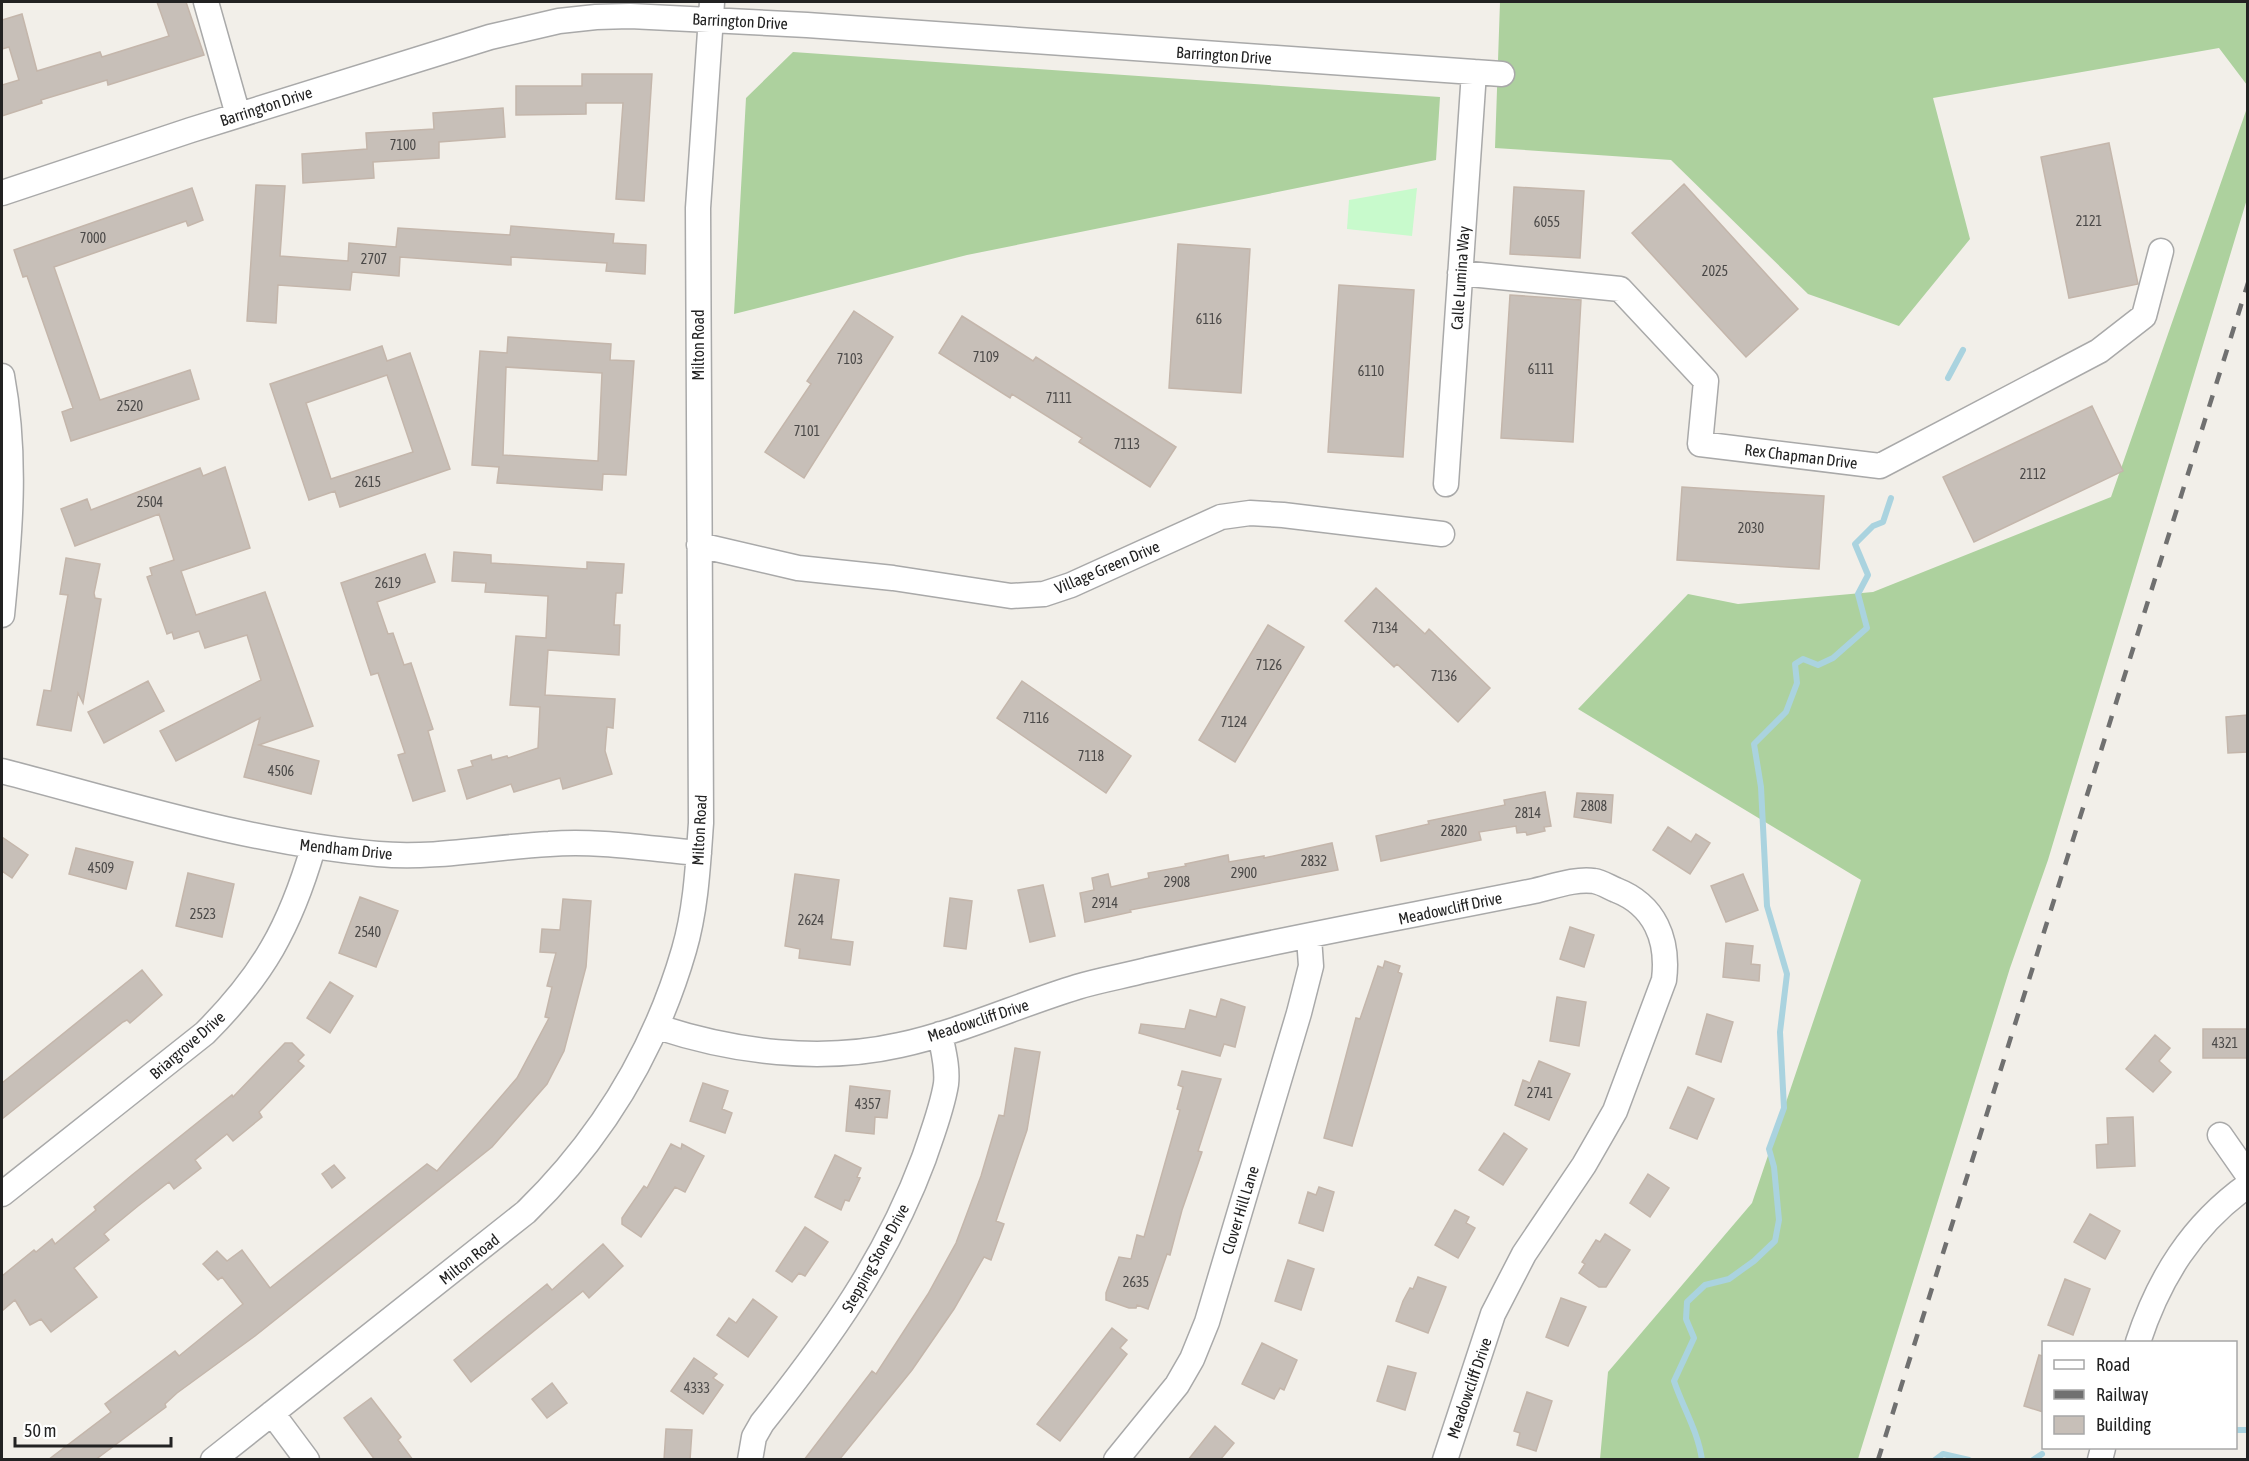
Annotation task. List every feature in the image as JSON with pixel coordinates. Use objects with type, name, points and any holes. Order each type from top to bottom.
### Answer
[{"type":"street","points":[[206,2],[238,115]]},
{"type":"street","name":"Barrington Drive","points":[[2,193],[238,115],[525,28],[596,16],[712,11],[1502,74]]},
{"type":"street","name":"Milton Road","points":[[213,1460],[499,1236],[557,1182],[612,1110],[658,1027],[684,948],[694,898],[699,853],[702,789],[698,208],[712,11]]},
{"type":"street","name":"Calle Lumina Way","points":[[1446,484],[1474,72]]},
{"type":"street","name":"Rex Chapman Drive","points":[[1460,273],[1620,289],[1706,381],[1700,444],[1880,466],[2099,351],[2144,316],[2161,251]]},
{"type":"street","points":[[2,376],[8,410],[12,466],[2,615]]},
{"type":"street","name":"Village Green Drive","points":[[699,545],[798,568],[893,578],[1011,596],[1044,594],[1071,585],[1221,517],[1250,513],[1283,515],[1443,534]]},
{"type":"street","name":"Mendham Drive","points":[[2,771],[259,837],[313,848],[380,855],[430,855],[571,843],[699,853]]},
{"type":"street","name":"Briargrove Drive","points":[[2,1194],[205,1033],[234,1004],[254,980],[287,922],[313,848]]},
{"type":"street","name":"Meadowcliff Drive","points":[[658,1027],[687,1036],[757,1050],[820,1054],[899,1045],[940,1034],[1078,987],[1309,937],[1594,881],[1630,895],[1656,921],[1664,941],[1666,962],[1664,980],[1615,1112],[1507,1284],[1493,1314],[1445,1460]]},
{"type":"street","name":"Clover Hill Lane","points":[[1116,1460],[1177,1385],[1192,1359],[1207,1322],[1299,1013],[1311,966],[1309,937]]},
{"type":"street","name":"Stepping Stone Drive","points":[[750,1460],[754,1437],[762,1423],[853,1303],[879,1259],[909,1198],[936,1124],[946,1083],[940,1034]]},
{"type":"street","points":[[2220,1134],[2247,1175]]},
{"type":"street","points":[[2138,1341],[2159,1289],[2180,1252],[2221,1204],[2247,1185]]},
{"type":"street","points":[[272,1413],[307,1460]]},
{"type":"green space","points":[[1500,2],[2247,2],[2247,85],[2219,48],[1933,98],[1970,239],[1899,326],[1808,294],[1671,160],[1495,148]]},
{"type":"green space","points":[[793,52],[1440,97],[1436,160],[967,255],[734,314],[746,98]]},
{"type":"green space","points":[[2247,108],[2247,199],[2048,860],[2010,968],[1858,1459],[1600,1459],[1608,1372],[1752,1203],[1861,880],[1578,709],[1688,594],[1738,604],[1873,592],[2111,497]]},
{"type":"green space","points":[[1417,188],[1412,236],[1347,229],[1349,200]]},
{"type":"building","points":[[157,2],[186,2],[204,55],[108,85],[107,80],[41,100],[42,103],[2,116],[2,85],[19,80],[9,47],[2,49],[2,20],[22,14],[37,71],[100,52],[102,57],[169,36]]},
{"type":"building","points":[[582,74],[652,74],[644,201],[616,199],[623,103],[586,103],[586,114],[516,115],[516,86],[582,86]]},
{"type":"building","points":[[503,108],[505,137],[439,142],[439,158],[373,162],[374,178],[303,183],[302,154],[367,149],[366,133],[434,129],[433,113]]},
{"type":"building","points":[[2109,143],[2138,284],[2069,298],[2041,157]]},
{"type":"building","points":[[1684,184],[1798,309],[1746,357],[1632,233]]},
{"type":"building","points":[[256,185],[285,186],[280,256],[348,261],[349,243],[396,247],[398,228],[510,235],[511,226],[614,234],[613,243],[646,245],[645,274],[606,271],[607,263],[511,257],[511,265],[400,257],[399,276],[352,272],[350,290],[278,285],[276,323],[247,321]]},
{"type":"building","points":[[1514,187],[1584,191],[1580,258],[1510,254]]},
{"type":"building","points":[[192,188],[203,220],[188,226],[186,221],[54,267],[100,400],[190,370],[199,399],[71,441],[62,412],[73,408],[27,276],[23,277],[14,250]]},
{"type":"building","points":[[1178,244],[1250,249],[1241,393],[1169,388]]},
{"type":"building","points":[[1339,285],[1414,290],[1403,457],[1328,452]]},
{"type":"building","points":[[1510,295],[1581,300],[1573,442],[1501,438]]},
{"type":"building","points":[[854,311],[893,337],[804,478],[765,452],[811,384],[807,381]]},
{"type":"building","points":[[962,316],[1033,361],[1036,357],[1176,447],[1150,487],[1079,442],[1082,438],[1012,394],[1010,398],[939,353]]},
{"type":"building","points":[[508,337],[611,344],[610,360],[634,361],[626,475],[603,474],[602,490],[497,483],[499,467],[472,465],[480,351],[507,353]],"holes":[[[506,367],[602,373],[598,461],[503,455]]]},
{"type":"building","points":[[382,346],[387,361],[410,353],[450,469],[340,507],[335,491],[309,500],[270,384]],"holes":[[[387,375],[413,452],[331,479],[306,403]]]},
{"type":"building","points":[[2092,406],[2123,471],[1974,542],[1943,477]]},
{"type":"building","points":[[225,467],[250,548],[181,571],[196,615],[265,592],[313,726],[259,745],[319,761],[311,794],[244,777],[260,718],[176,761],[160,731],[261,680],[247,635],[205,648],[199,631],[174,639],[172,632],[167,634],[147,577],[152,575],[150,568],[174,560],[159,514],[75,546],[61,509],[87,499],[91,510],[200,468],[203,476]]},
{"type":"building","points":[[1682,487],[1824,496],[1819,569],[1677,560]]},
{"type":"building","points":[[454,552],[491,555],[491,563],[587,569],[587,562],[624,564],[622,593],[616,593],[614,625],[620,625],[619,655],[548,650],[545,695],[615,699],[613,728],[607,727],[605,751],[612,774],[563,789],[560,778],[514,792],[511,784],[467,799],[458,770],[473,766],[471,761],[491,755],[492,760],[507,756],[508,758],[538,748],[540,707],[510,705],[516,636],[546,638],[548,596],[485,592],[486,583],[452,581]]},
{"type":"building","points":[[425,554],[435,582],[377,602],[388,634],[393,633],[404,665],[411,663],[433,729],[428,731],[445,791],[413,801],[398,755],[405,753],[378,673],[371,675],[341,583]]},
{"type":"building","points":[[66,558],[100,564],[94,593],[95,598],[101,599],[83,703],[78,693],[71,731],[37,725],[44,690],[51,691],[68,595],[60,594]]},
{"type":"building","points":[[1376,588],[1425,634],[1429,629],[1490,688],[1458,722],[1397,664],[1394,667],[1345,621]]},
{"type":"building","points":[[1268,625],[1304,647],[1235,762],[1199,740]]},
{"type":"building","points":[[148,681],[164,711],[104,743],[88,712]]},
{"type":"building","points":[[1022,681],[1131,756],[1106,793],[997,718]]},
{"type":"building","points":[[2247,715],[2247,752],[2228,753],[2226,717]]},
{"type":"building","points":[[1545,792],[1551,826],[1544,827],[1545,831],[1527,835],[1526,832],[1517,833],[1516,826],[1479,832],[1481,840],[1381,861],[1376,836],[1429,824],[1428,821],[1505,805],[1504,800]]},
{"type":"building","points":[[1577,793],[1613,795],[1611,823],[1574,817]]},
{"type":"building","points":[[1668,827],[1691,842],[1696,834],[1710,843],[1690,874],[1653,850]]},
{"type":"building","points":[[2,837],[28,855],[12,878],[2,871]]},
{"type":"building","points":[[1332,843],[1338,870],[1130,910],[1131,912],[1085,922],[1080,893],[1094,890],[1092,878],[1108,874],[1111,887],[1149,878],[1148,873],[1228,855],[1229,862],[1264,856],[1264,858]]},
{"type":"building","points":[[76,848],[133,862],[126,889],[69,874]]},
{"type":"building","points":[[188,873],[234,884],[222,937],[176,926]]},
{"type":"building","points":[[795,874],[839,880],[831,939],[853,942],[850,965],[799,958],[800,949],[785,946]]},
{"type":"building","points":[[1743,874],[1758,910],[1726,922],[1711,886]]},
{"type":"building","points":[[1043,885],[1055,936],[1030,942],[1018,890]]},
{"type":"building","points":[[360,897],[398,911],[376,967],[339,953]]},
{"type":"building","points":[[950,898],[972,901],[966,949],[944,946]]},
{"type":"building","points":[[563,899],[591,901],[586,967],[564,1051],[547,1084],[492,1147],[255,1336],[177,1393],[165,1404],[166,1407],[95,1460],[48,1460],[111,1412],[105,1404],[175,1351],[179,1356],[243,1304],[222,1277],[218,1280],[203,1264],[217,1251],[227,1261],[242,1250],[270,1288],[427,1164],[437,1171],[517,1078],[549,1018],[545,1017],[552,987],[547,986],[556,953],[540,952],[542,929],[560,930]]},
{"type":"building","points":[[1570,927],[1594,935],[1584,967],[1560,959]]},
{"type":"building","points":[[1726,943],[1753,946],[1751,964],[1760,965],[1759,981],[1723,977]]},
{"type":"building","points":[[1385,961],[1400,966],[1398,972],[1402,974],[1352,1146],[1324,1138],[1356,1018],[1360,1019],[1378,966],[1383,968]]},
{"type":"building","points":[[142,970],[162,995],[130,1023],[127,1020],[123,1022],[2,1119],[2,1083]]},
{"type":"building","points":[[330,982],[353,996],[330,1033],[307,1018]]},
{"type":"building","points":[[1557,997],[1586,1002],[1579,1046],[1550,1041]]},
{"type":"building","points":[[1221,999],[1245,1007],[1235,1047],[1224,1044],[1220,1056],[1139,1033],[1141,1024],[1185,1029],[1190,1010],[1216,1017]]},
{"type":"building","points":[[1707,1014],[1733,1022],[1721,1062],[1696,1054]]},
{"type":"building","points":[[2203,1029],[2247,1029],[2247,1058],[2203,1058]]},
{"type":"building","points":[[2155,1035],[2170,1048],[2159,1061],[2171,1072],[2153,1092],[2126,1069]]},
{"type":"building","points":[[285,1043],[292,1043],[304,1055],[298,1061],[304,1066],[259,1112],[262,1117],[233,1141],[227,1134],[195,1160],[201,1168],[174,1189],[169,1182],[138,1206],[104,1234],[109,1240],[74,1268],[97,1297],[51,1332],[41,1319],[30,1325],[15,1300],[2,1311],[2,1276],[34,1250],[36,1252],[52,1239],[55,1244],[96,1210],[94,1207],[132,1175],[232,1095],[233,1097]]},
{"type":"building","points":[[1015,1048],[1040,1052],[1027,1130],[996,1221],[1004,1224],[991,1260],[984,1257],[954,1309],[912,1370],[839,1460],[804,1460],[872,1371],[876,1374],[928,1294],[956,1243],[981,1176],[999,1115],[1004,1116]]},
{"type":"building","points":[[1539,1061],[1570,1074],[1549,1120],[1515,1105],[1523,1080],[1530,1083]]},
{"type":"building","points":[[1182,1071],[1221,1079],[1198,1151],[1202,1152],[1182,1210],[1170,1255],[1167,1254],[1148,1309],[1137,1305],[1136,1308],[1129,1308],[1106,1300],[1106,1293],[1119,1257],[1131,1259],[1137,1235],[1144,1237],[1180,1110],[1177,1109],[1183,1087],[1178,1085]]},
{"type":"building","points":[[703,1083],[728,1091],[722,1109],[732,1113],[725,1133],[690,1121]]},
{"type":"building","points":[[850,1086],[890,1091],[887,1118],[875,1117],[874,1134],[846,1131]]},
{"type":"building","points":[[1688,1087],[1714,1099],[1697,1139],[1670,1128]]},
{"type":"building","points":[[2133,1117],[2135,1166],[2097,1168],[2096,1145],[2108,1144],[2107,1118]]},
{"type":"building","points":[[1504,1133],[1527,1149],[1503,1185],[1479,1170]]},
{"type":"building","points":[[671,1144],[681,1149],[682,1144],[704,1156],[685,1192],[675,1187],[641,1237],[622,1224],[622,1218],[644,1186],[647,1188]]},
{"type":"building","points":[[835,1155],[861,1168],[857,1177],[860,1178],[849,1201],[845,1200],[841,1210],[815,1197]]},
{"type":"building","points":[[334,1165],[345,1178],[332,1188],[322,1174]]},
{"type":"building","points":[[1648,1174],[1669,1188],[1650,1217],[1630,1203]]},
{"type":"building","points":[[1319,1187],[1334,1192],[1323,1231],[1299,1223],[1308,1192],[1316,1195]]},
{"type":"building","points":[[1455,1210],[1469,1217],[1466,1223],[1475,1228],[1458,1258],[1435,1245]]},
{"type":"building","points":[[2090,1214],[2120,1231],[2105,1259],[2074,1242]]},
{"type":"building","points":[[805,1227],[828,1242],[805,1276],[799,1273],[792,1282],[776,1271]]},
{"type":"building","points":[[1605,1234],[1630,1250],[1606,1287],[1599,1287],[1579,1273],[1585,1264],[1582,1262],[1596,1240],[1600,1242]]},
{"type":"building","points":[[603,1244],[623,1266],[589,1298],[583,1291],[471,1382],[454,1360],[547,1284],[552,1290]]},
{"type":"building","points":[[1288,1260],[1314,1269],[1301,1310],[1275,1301]]},
{"type":"building","points":[[1418,1277],[1446,1287],[1428,1333],[1396,1321],[1403,1301],[1410,1288],[1413,1289]]},
{"type":"building","points":[[2065,1279],[2090,1289],[2073,1335],[2048,1325]]},
{"type":"building","points":[[1561,1298],[1586,1307],[1568,1346],[1546,1337]]},
{"type":"building","points":[[753,1299],[777,1317],[748,1357],[717,1335],[729,1318],[736,1323]]},
{"type":"building","points":[[1112,1328],[1127,1340],[1120,1348],[1127,1354],[1060,1441],[1037,1424]]},
{"type":"building","points":[[1262,1343],[1297,1360],[1284,1390],[1280,1388],[1274,1399],[1242,1384]]},
{"type":"building","points":[[2039,1355],[2042,1356],[2042,1412],[2024,1406]]},
{"type":"building","points":[[694,1358],[717,1374],[713,1378],[723,1385],[703,1414],[671,1391]]},
{"type":"building","points":[[1388,1366],[1416,1373],[1405,1410],[1377,1401]]},
{"type":"building","points":[[552,1383],[567,1403],[547,1418],[532,1399]]},
{"type":"building","points":[[1527,1392],[1552,1401],[1536,1451],[1517,1445],[1520,1433],[1514,1431]]},
{"type":"building","points":[[371,1398],[401,1437],[398,1440],[413,1460],[375,1460],[344,1418]]},
{"type":"building","points":[[1215,1426],[1234,1443],[1220,1460],[1188,1460]]},
{"type":"building","points":[[666,1429],[692,1430],[690,1460],[664,1460]]},
{"type":"waterway","points":[[1948,378],[1963,350]]},
{"type":"waterway","points":[[1702,1460],[1694,1429],[1674,1381],[1694,1338],[1686,1319],[1687,1302],[1705,1285],[1729,1279],[1754,1261],[1775,1241],[1779,1220],[1774,1167],[1769,1149],[1784,1108],[1780,1032],[1787,974],[1767,906],[1761,787],[1754,744],[1786,712],[1797,683],[1795,664],[1803,659],[1818,665],[1833,658],[1867,628],[1858,594],[1868,575],[1855,544],[1873,526],[1883,522],[1891,498]]},
{"type":"waterway","points":[[2237,1430],[2248,1430]]},
{"type":"waterway","points":[[1935,1460],[1943,1454],[1969,1460]]},
{"type":"waterway","points":[[2033,1460],[2042,1454]]},
{"type":"railway","points":[[1878,1460],[2248,283]]}]
